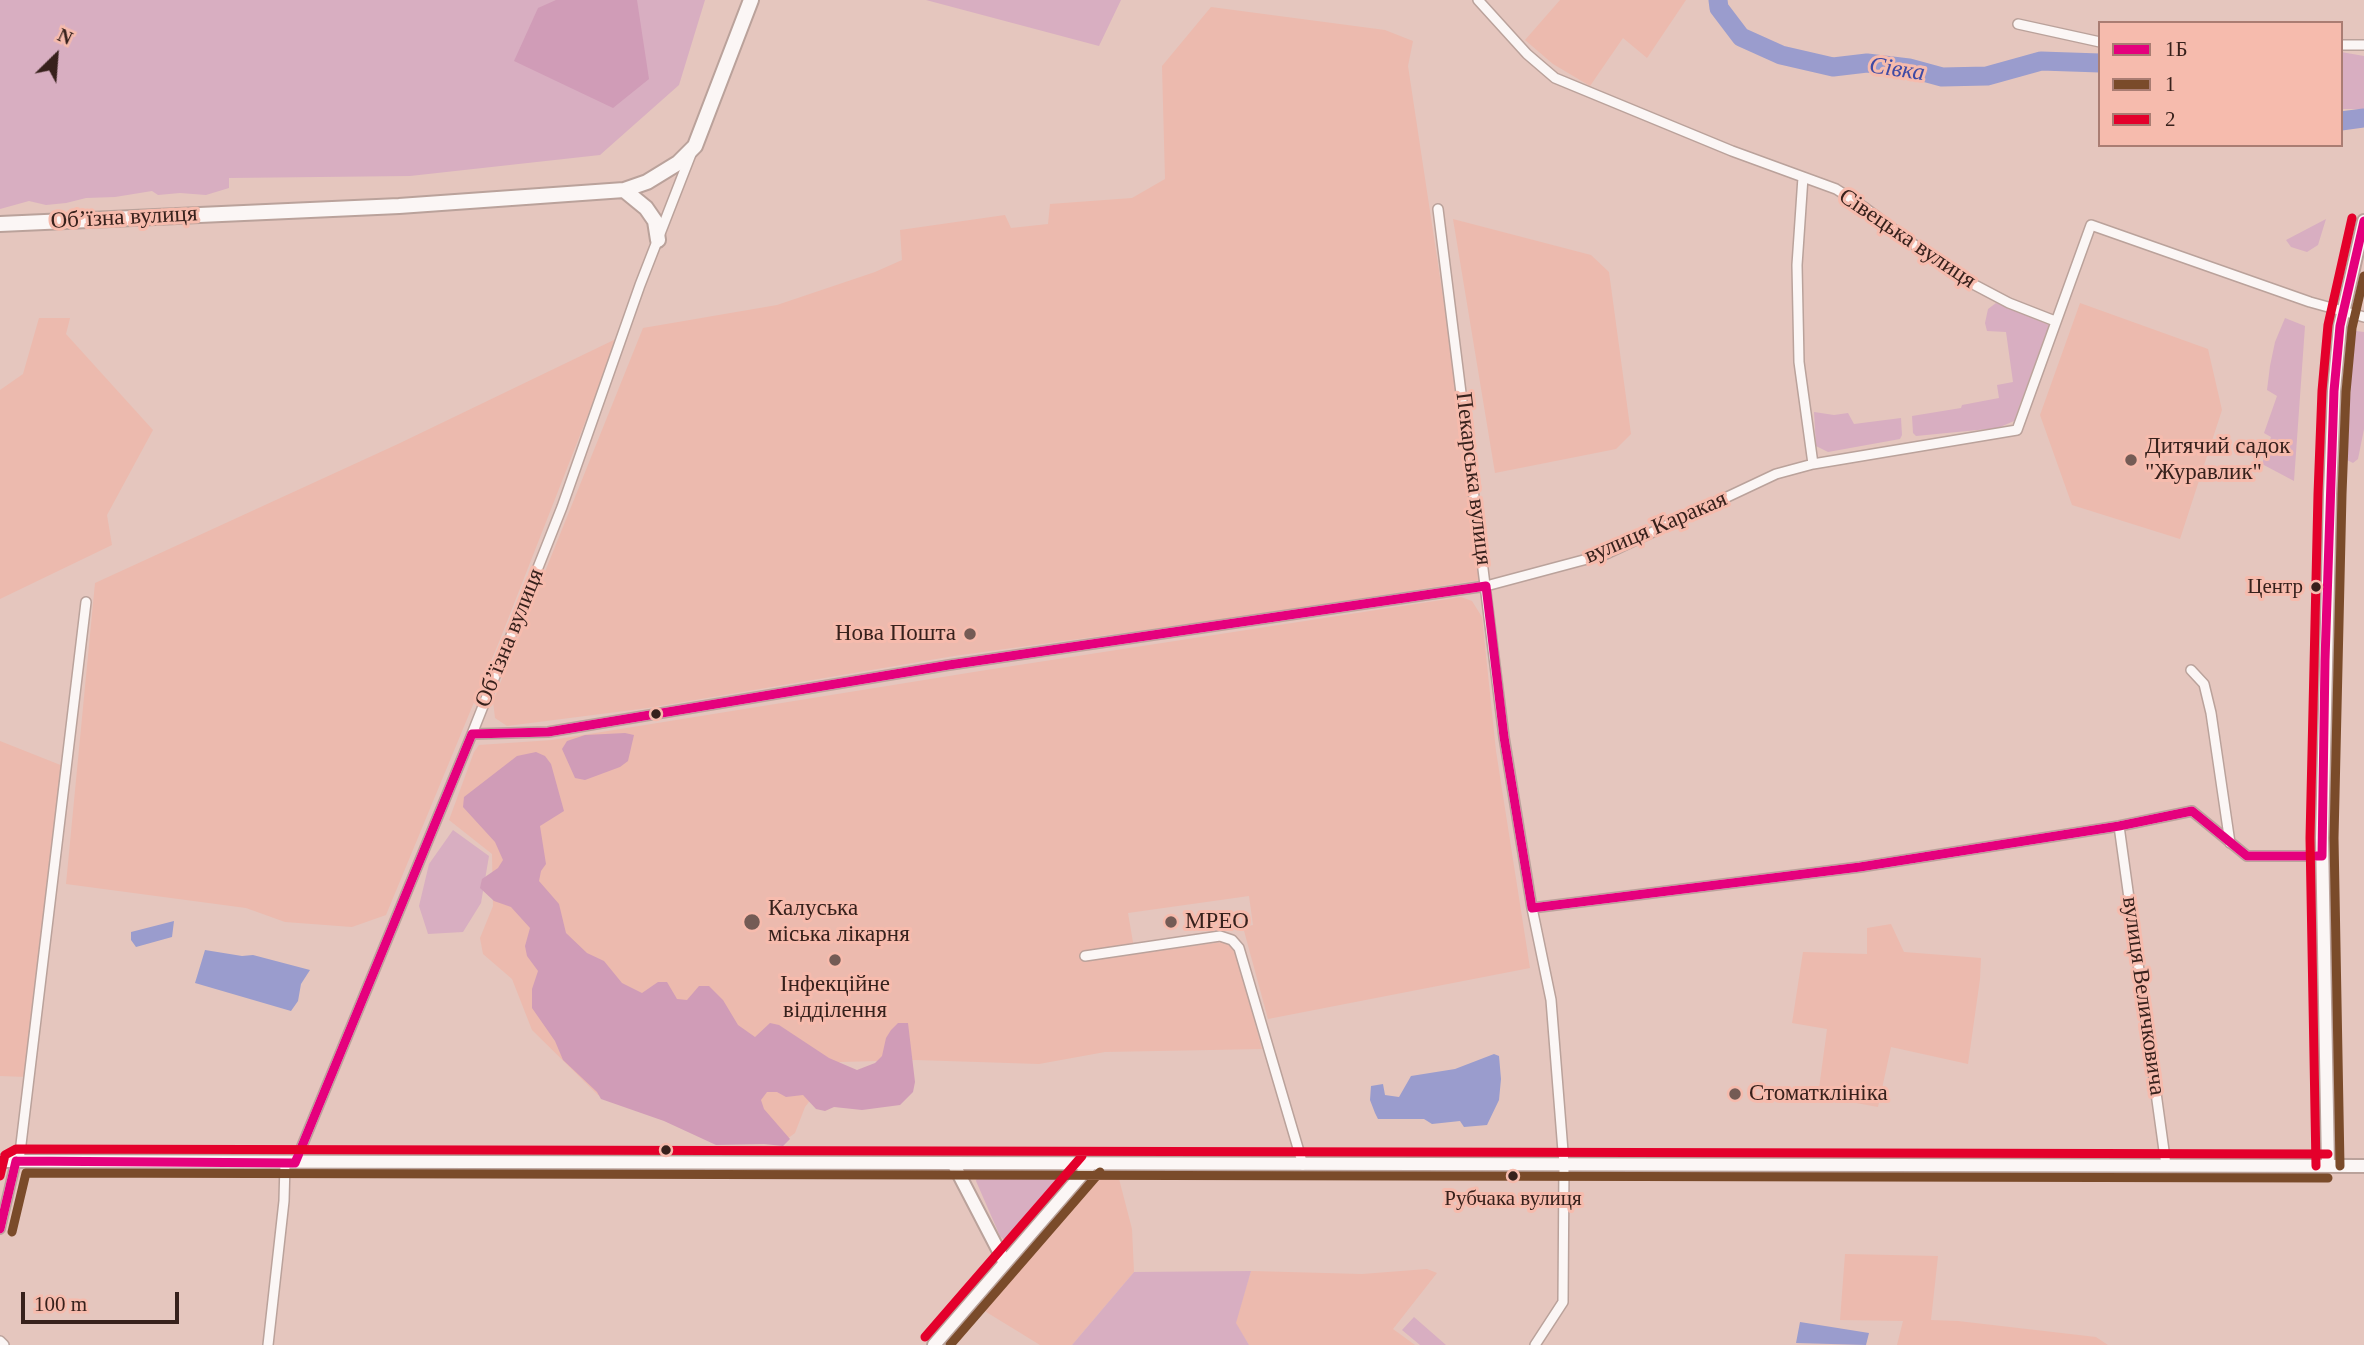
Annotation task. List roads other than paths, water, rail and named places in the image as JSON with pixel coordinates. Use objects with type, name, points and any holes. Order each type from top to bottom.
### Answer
[{"type":"main road","name":"Обʼїзна вулиця","points":[[0,224],[399,206],[624,190],[647,182],[678,163],[695,146],[751,0]]},
{"type":"main road","points":[[624,190],[646,208],[654,221],[658,240]]},
{"type":"main road","points":[[2328,1166],[2322,856],[2330,494],[2334,391],[2343,312],[2364,221]]},
{"type":"main road","points":[[0,1161],[2364,1166]]},
{"type":"main road","points":[[953,1163],[1005,1263]]},
{"type":"main road","points":[[934,1345],[1091,1164]]},
{"type":"street","name":"Сівецька вулиця","points":[[1478,0],[1527,54],[1555,78],[1732,151],[1836,190],[1864,207],[1952,273],[2009,303],[2055,321]]},
{"type":"street","points":[[2018,24],[2098,42]]},
{"type":"street","points":[[2343,45],[2364,45]]},
{"type":"street","name":"Обʼїзна вулиця","points":[[290,1163],[472,734],[562,508],[640,285],[695,146]]},
{"type":"street","points":[[1803,177],[1797,265],[1799,362],[1813,464]]},
{"type":"street","name":"Пекарська вулиця","points":[[1438,209],[1504,737],[1532,908],[1551,1000],[1564,1164],[1563,1302],[1535,1345]]},
{"type":"street","points":[[2055,321],[2091,225],[2298,298],[2364,317]]},
{"type":"street","name":"вулиця Каракая","points":[[472,734],[548,732],[936,667],[1486,586],[1606,554],[1776,474],[1813,464],[2017,430],[2055,321]]},
{"type":"street","points":[[0,1230],[18,1161],[86,602]]},
{"type":"street","points":[[2191,670],[2204,684],[2211,713],[2230,844]]},
{"type":"street","points":[[1532,908],[1847,869],[2119,826],[2192,811],[2246,856],[2322,856]]},
{"type":"street","name":"вулиця Величковича","points":[[2119,826],[2166,1165]]},
{"type":"street","points":[[1086,956],[1220,936],[1231,940],[1239,948],[1303,1165]]},
{"type":"street","points":[[268,1345],[290,1163]]},
{"type":"street","points":[[0,1341],[4,1345]]},
{"type":"water","points":[[174,921],[172,937],[136,947],[131,940],[131,932]]},
{"type":"water","points":[[205,950],[242,956],[253,955],[310,970],[301,984],[298,1001],[291,1011],[195,983]]},
{"type":"water","points":[[1494,1054],[1499,1056],[1499,1100],[1487,1125],[1464,1127],[1460,1121],[1432,1124],[1424,1119],[1378,1119],[1370,1100],[1371,1086],[1383,1084],[1385,1095],[1399,1097],[1411,1076],[1455,1069]]},
{"type":"water","points":[[1800,1322],[1869,1333],[1866,1345],[1796,1343]]},
{"type":"waterway","name":"Сівка","points":[[1718,0],[1719,8],[1741,37],[1781,55],[1833,67],[1867,63],[1909,68],[1942,77],[1987,76],[2041,61],[2098,63]]},
{"type":"waterway","name":"Сівка","points":[[2343,121],[2364,118]]},
{"type":"place","name":"Дитячий садок \"Журавлик\"","points":[[2131,460]]},
{"type":"place","name":"Центр","points":[[2316,587]]},
{"type":"place","name":"Нова Пошта","points":[[970,634]]},
{"type":"place","name":"Калуська міська лікарня","points":[[752,922]]},
{"type":"place","name":"МРЕО","points":[[1171,922]]},
{"type":"place","name":"Інфекційне відділення","points":[[835,960]]},
{"type":"place","name":"Стоматклініка","points":[[1735,1094]]},
{"type":"place","name":"Рубчака вулиця","points":[[1513,1176]]}]
